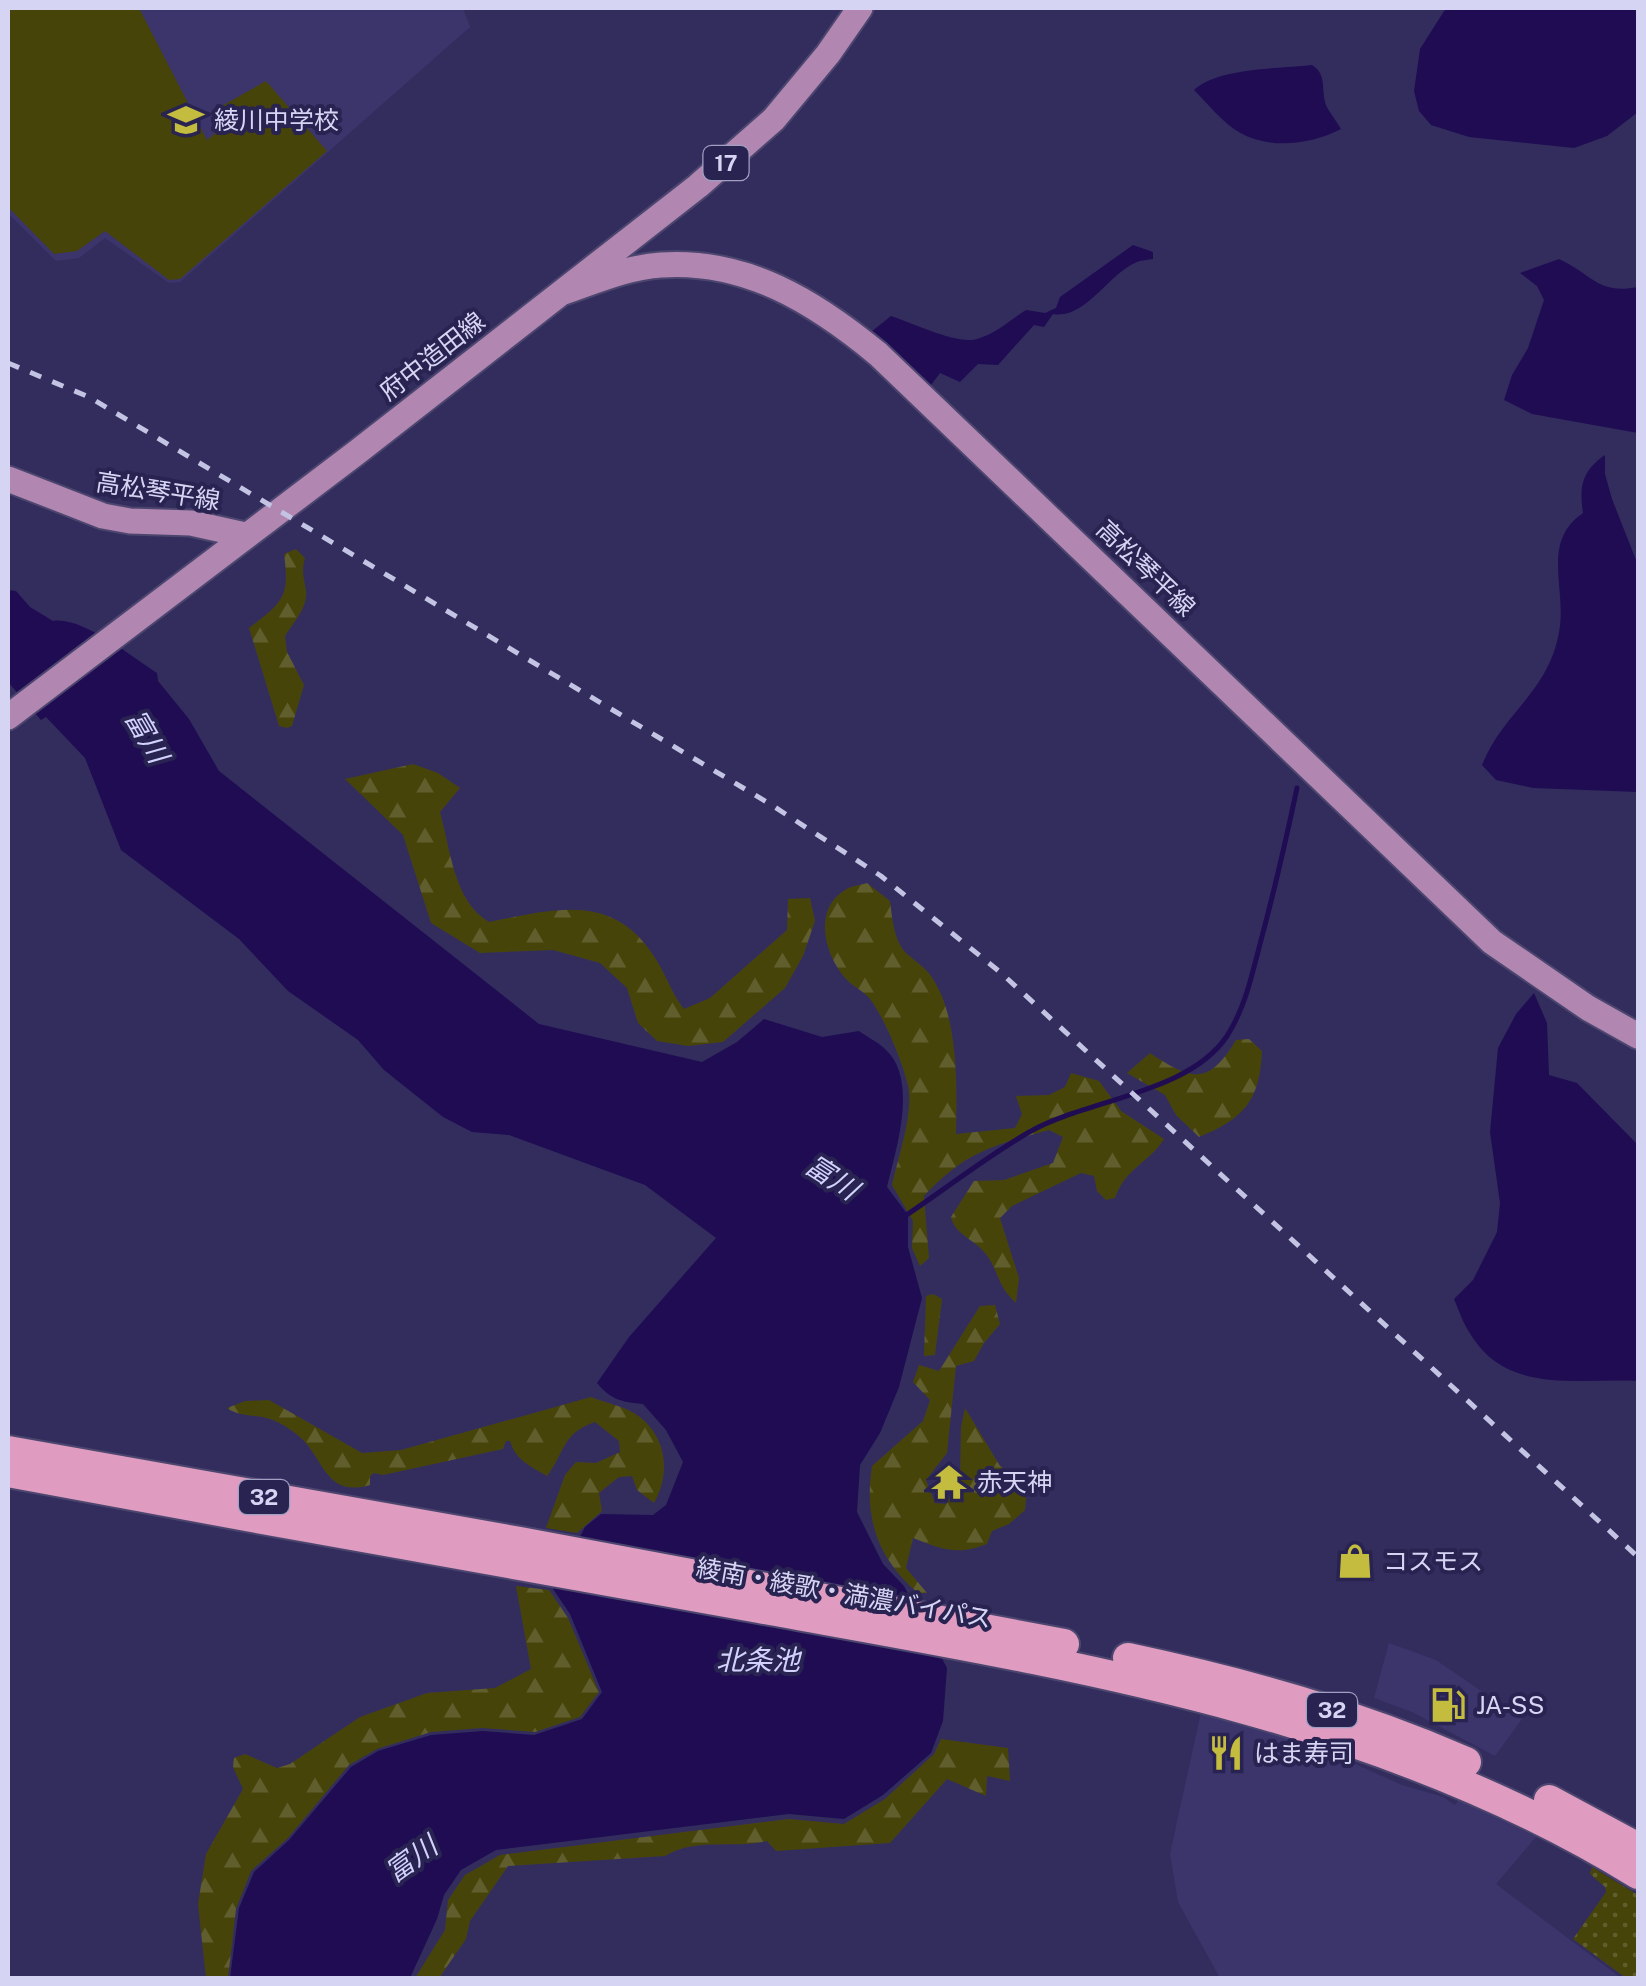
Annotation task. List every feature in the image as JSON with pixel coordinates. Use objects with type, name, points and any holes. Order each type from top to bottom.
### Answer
[{"type":"highway","name":"綾南・綾歌・満濃バイパス","points":[[8,1451],[518,1553],[1222,1678],[1344,1714],[1505,1780],[1638,1848]]},
{"type":"highway","name":"綾南・綾歌・満濃バイパス","points":[[8,1472],[518,1553]]},
{"type":"highway","name":"綾南・綾歌・満濃バイパス","points":[[1004,1641],[1338,1736],[1496,1797],[1638,1874]]},
{"type":"main road","name":"府中造田線","points":[[8,717],[564,292],[740,152],[774,119],[860,8]]},
{"type":"main road","points":[[638,233],[643,268]]},
{"type":"main road","name":"高松琴平線","points":[[564,292],[643,268],[678,265],[728,270],[781,288],[842,324],[878,354],[1480,931],[1550,983],[1638,1036]]},
{"type":"main road","name":"高松琴平線","points":[[8,479],[104,516],[191,523],[244,536]]},
{"type":"shaded area","name":"綾川中学校","points":[[8,8],[463,8],[470,27],[180,282],[169,283],[105,238],[79,258],[56,261],[8,213]]},
{"type":"shaded area","name":"JA-SS","points":[[1389,1643],[1436,1660],[1522,1719],[1495,1756],[1412,1712],[1374,1698]]},
{"type":"shaded area","points":[[1201,1712],[1317,1747],[1455,1805],[1459,1800],[1536,1837],[1496,1884],[1621,1978],[1220,1978],[1178,1902],[1170,1854]]},
{"type":"green space","name":"綾川中学校","points":[[8,8],[139,8],[207,140],[222,128],[213,111],[266,81],[327,151],[180,279],[169,280],[105,231],[77,251],[54,254],[8,207]]},
{"type":"green space","points":[[296,549],[305,558],[306,597],[285,636],[287,652],[304,685],[292,726],[287,728],[279,726],[249,628],[282,597],[286,580],[284,554]]},
{"type":"green space","points":[[413,764],[438,773],[460,788],[440,812],[461,888],[477,913],[489,922],[561,910],[603,914],[640,939],[684,1009],[710,998],[787,930],[788,899],[810,898],[815,921],[803,956],[785,988],[723,1042],[688,1046],[657,1041],[638,1023],[627,988],[600,963],[553,950],[480,953],[431,923],[403,835],[345,779]]},
{"type":"green space","points":[[867,883],[890,901],[902,948],[929,974],[947,1010],[956,1081],[956,1134],[1015,1128],[1022,1114],[1016,1096],[1049,1095],[1065,1087],[1071,1073],[1099,1081],[1121,1111],[1164,1139],[1125,1179],[1115,1198],[1106,1200],[1097,1191],[1094,1176],[1081,1173],[1012,1206],[1000,1218],[1019,1278],[1016,1303],[985,1253],[956,1228],[951,1217],[974,1181],[1004,1180],[1053,1163],[1063,1137],[1049,1130],[995,1146],[939,1181],[924,1196],[929,1258],[920,1266],[912,1248],[913,1221],[892,1185],[909,1108],[908,1085],[881,1018],[868,996],[839,969],[825,933],[828,909],[835,899],[847,889]]},
{"type":"green space","points":[[1249,1039],[1262,1051],[1253,1095],[1228,1123],[1199,1137],[1176,1115],[1165,1095],[1127,1073],[1150,1053],[1188,1073],[1207,1072],[1217,1066],[1236,1040]]},
{"type":"green space","points":[[933,1294],[942,1299],[935,1355],[924,1356],[926,1296]]},
{"type":"green space","points":[[995,1305],[1000,1324],[974,1361],[956,1366],[947,1453],[926,1480],[935,1503],[946,1504],[960,1478],[965,1408],[1000,1466],[1027,1489],[1025,1510],[1009,1524],[992,1531],[987,1544],[976,1548],[949,1550],[913,1538],[906,1568],[927,1593],[918,1593],[892,1566],[877,1536],[870,1503],[872,1466],[923,1421],[930,1400],[913,1382],[919,1365],[939,1371],[980,1306]]},
{"type":"green space","points":[[591,1397],[627,1409],[655,1433],[663,1456],[663,1480],[654,1503],[637,1490],[632,1476],[619,1477],[599,1493],[602,1511],[577,1533],[546,1528],[565,1475],[576,1462],[596,1463],[620,1452],[619,1441],[595,1422],[570,1438],[547,1476],[525,1462],[506,1441],[503,1449],[383,1475],[374,1473],[370,1485],[356,1488],[345,1487],[330,1477],[305,1442],[286,1427],[227,1408],[245,1401],[269,1400],[362,1453],[401,1450]]},
{"type":"green space","points":[[516,1586],[549,1590],[568,1618],[599,1692],[580,1717],[535,1732],[482,1728],[431,1732],[377,1749],[349,1765],[288,1838],[251,1871],[236,1909],[228,1978],[206,1978],[198,1904],[206,1854],[243,1789],[233,1767],[234,1758],[245,1754],[277,1768],[290,1764],[360,1717],[427,1693],[495,1688],[531,1669]]},
{"type":"green space","points":[[941,1739],[1008,1748],[1010,1781],[987,1776],[986,1796],[947,1779],[890,1843],[776,1851],[767,1841],[701,1845],[665,1856],[508,1866],[470,1921],[466,1939],[439,1978],[415,1978],[445,1930],[448,1900],[465,1875],[500,1855],[789,1819],[844,1824],[885,1799],[934,1754]]},
{"type":"green space","points":[[1592,1867],[1638,1895],[1638,1978],[1626,1978],[1573,1939],[1606,1892],[1590,1874]]},
{"type":"water","points":[[1446,8],[1638,8],[1638,112],[1607,136],[1574,148],[1469,137],[1431,125],[1419,111],[1414,91],[1420,49]]},
{"type":"water","points":[[1312,65],[1322,79],[1325,103],[1341,129],[1302,142],[1274,143],[1247,136],[1224,121],[1194,90],[1205,82],[1234,73]]},
{"type":"water","points":[[1133,245],[1153,252],[1153,259],[1127,268],[1076,310],[1053,314],[1044,327],[1034,325],[998,365],[978,364],[960,382],[940,373],[928,389],[871,332],[891,316],[958,339],[984,337],[1026,310],[1045,313],[1056,308],[1060,297]]},
{"type":"water","points":[[1559,259],[1604,286],[1638,287],[1638,433],[1532,414],[1504,400],[1544,300],[1537,286],[1520,273]]},
{"type":"water","points":[[1605,455],[1612,499],[1638,565],[1638,792],[1533,788],[1496,780],[1482,765],[1502,729],[1537,684],[1555,649],[1561,611],[1559,550],[1570,524],[1583,513],[1582,487],[1587,473]]},
{"type":"water","name":"北条池","points":[[8,590],[16,591],[30,607],[53,621],[92,631],[157,673],[158,681],[189,719],[219,771],[539,1024],[702,1062],[737,1042],[764,1019],[822,1037],[859,1031],[882,1046],[895,1062],[901,1078],[902,1115],[887,1187],[908,1215],[908,1247],[922,1298],[899,1387],[880,1433],[860,1465],[857,1512],[883,1564],[904,1586],[947,1668],[943,1721],[931,1753],[883,1795],[844,1819],[789,1814],[496,1850],[461,1870],[444,1895],[410,1978],[230,1978],[239,1908],[254,1872],[289,1840],[351,1767],[378,1751],[431,1735],[483,1731],[534,1735],[582,1719],[602,1692],[570,1614],[553,1589],[585,1527],[601,1514],[653,1515],[666,1505],[683,1462],[666,1430],[643,1404],[617,1399],[597,1383],[629,1337],[716,1238],[645,1185],[509,1135],[472,1132],[443,1117],[384,1070],[358,1040],[288,991],[239,939],[121,850],[85,758],[46,717],[41,720],[8,682]]},
{"type":"water","points":[[1534,993],[1547,1023],[1549,1075],[1577,1083],[1638,1145],[1638,1381],[1546,1379],[1504,1367],[1486,1354],[1471,1335],[1454,1299],[1473,1280],[1497,1232],[1500,1203],[1490,1132],[1498,1048],[1516,1014]]},
{"type":"waterway","points":[[905,1216],[1031,1131],[1164,1083],[1210,1055],[1227,1036],[1247,991],[1297,788]]},
{"type":"railway","points":[[8,363],[89,397],[770,804],[881,876],[1000,972],[1638,1557]]},
{"type":"place","name":"綾川中学校","points":[[186,120]]},
{"type":"place","name":"赤天神","points":[[949,1482]]},
{"type":"place","name":"コスモス","points":[[1355,1561]]},
{"type":"place","name":"JA-SS","points":[[1448,1705]]},
{"type":"place","name":"はま寿司","points":[[1226,1753]]},
{"type":"water label","name":"富川","points":[[147,736]]},
{"type":"water label","name":"富川","points":[[832,1177]]},
{"type":"water label","name":"富川","points":[[411,1859]]}]
